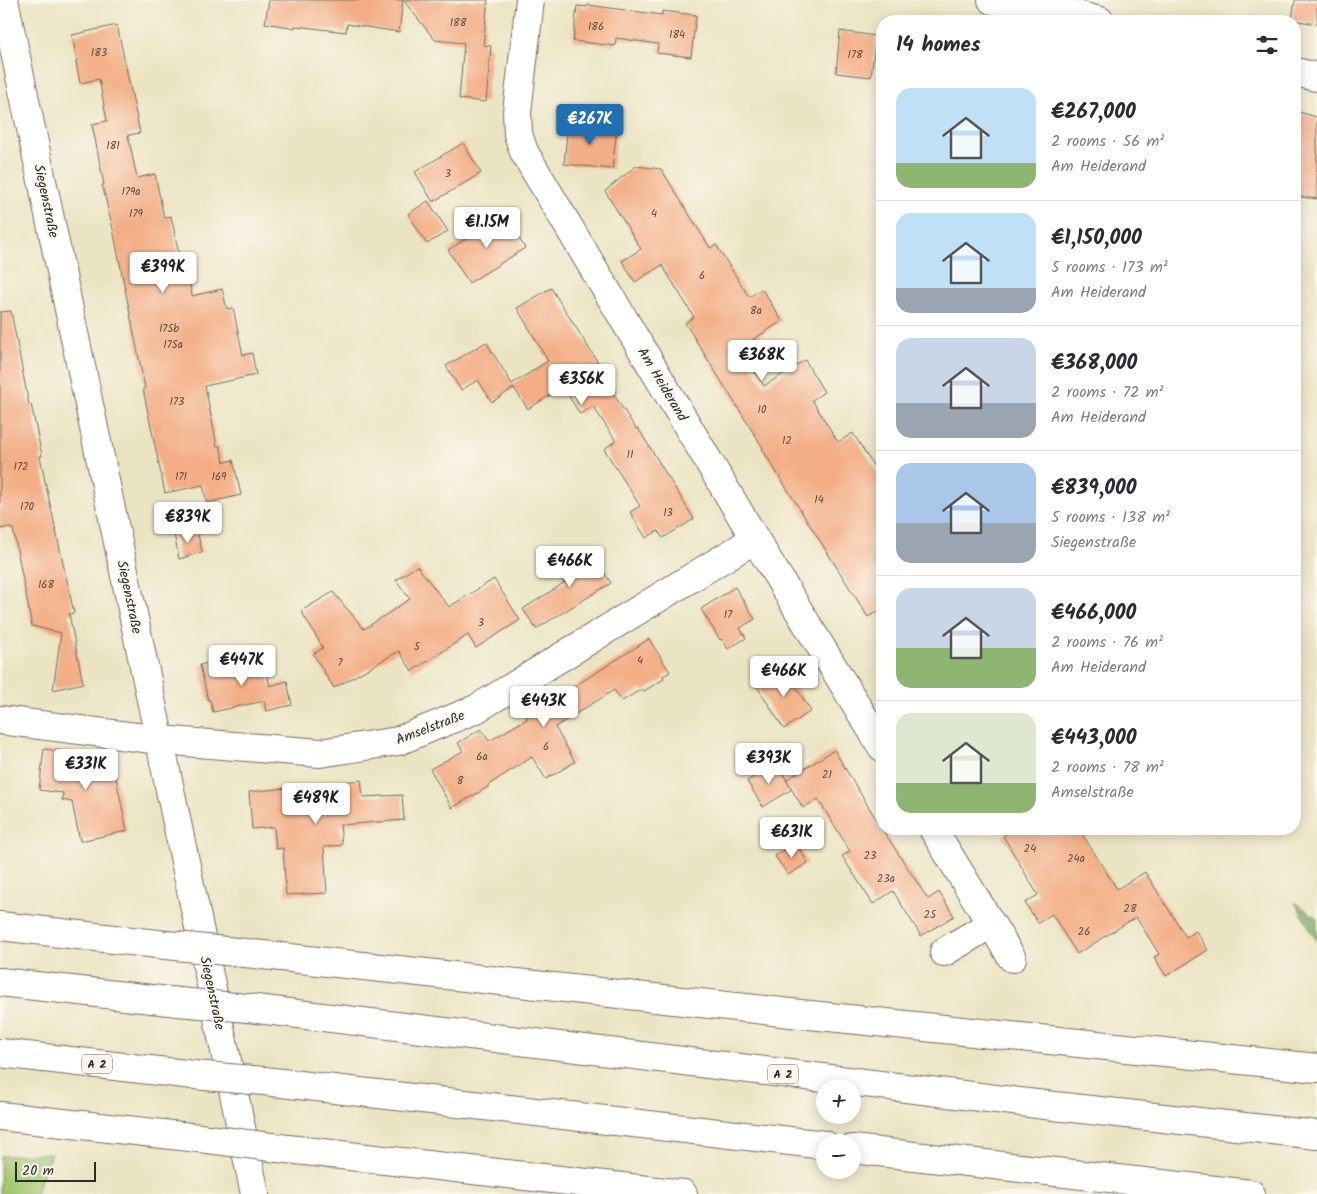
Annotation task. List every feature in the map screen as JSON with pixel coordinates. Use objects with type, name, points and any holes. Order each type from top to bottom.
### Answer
[{"type":"main road","name":"Siegenstraße","points":[[4,0],[255,1194]]},
{"type":"main road","name":"Am Heiderand","points":[[530,0],[517,112],[518,134],[524,152],[876,737]]},
{"type":"main road","points":[[992,0],[1077,15]]},
{"type":"main road","points":[[1301,73],[1317,77]]},
{"type":"main road","name":"Amselstraße","points":[[0,720],[160,740],[320,753],[398,741],[476,709],[756,539]]},
{"type":"main road","points":[[937,835],[1012,958]]},
{"type":"main road","points":[[944,952],[991,924]]},
{"type":"main road","points":[[0,926],[791,1014],[1317,1068]]},
{"type":"main road","name":"A 2","points":[[0,982],[248,1008],[1035,1104],[1317,1135]]},
{"type":"main road","name":"A 2","points":[[0,1053],[816,1144]]},
{"type":"main road","points":[[0,1116],[683,1194]]},
{"type":"main road","points":[[861,1149],[1251,1194]]},
{"type":"green space","points":[[1295,902],[1317,918],[1317,942]]},
{"type":"green space","points":[[51,1153],[36,1194],[0,1194],[0,1156]]},
{"type":"building","points":[[269,0],[403,0],[399,32],[347,24],[346,32],[295,26],[295,28],[265,23]]},
{"type":"building","points":[[403,0],[488,0],[483,45],[491,46],[486,102],[459,99],[464,43],[435,40]]},
{"type":"building","points":[[1295,0],[1317,0],[1317,24],[1301,21],[1301,15],[1293,15]]},
{"type":"building","points":[[588,5],[662,15],[662,11],[696,15],[691,57],[657,53],[658,44],[616,38],[615,46],[573,41],[577,6],[587,7]]},
{"type":"building","points":[[117,25],[140,133],[128,135],[137,178],[155,174],[164,218],[171,216],[180,259],[185,258],[192,296],[222,289],[227,309],[233,308],[243,355],[252,353],[256,375],[205,386],[217,446],[220,446],[224,462],[233,460],[241,495],[207,503],[203,485],[165,493],[113,229],[102,185],[104,185],[92,124],[107,121],[99,79],[80,83],[76,62],[72,35]]},
{"type":"building","points":[[840,31],[876,36],[871,77],[836,73]]},
{"type":"building","points":[[1301,113],[1317,117],[1317,199],[1301,197]]},
{"type":"building","points":[[568,123],[617,128],[612,169],[564,164]]},
{"type":"building","points":[[463,143],[481,173],[433,202],[415,172]]},
{"type":"building","points":[[636,166],[661,169],[710,248],[716,245],[749,297],[762,289],[782,321],[740,348],[764,386],[805,360],[824,392],[812,400],[838,442],[853,433],[876,470],[876,612],[868,617],[762,449],[685,323],[694,317],[662,265],[635,282],[622,261],[641,249],[605,191]]},
{"type":"building","points":[[428,201],[448,231],[427,244],[408,214]]},
{"type":"building","points":[[505,215],[525,248],[469,283],[448,250]]},
{"type":"building","points":[[551,288],[616,391],[613,393],[636,429],[638,428],[694,519],[663,538],[658,531],[646,538],[630,512],[640,506],[604,449],[616,441],[593,406],[580,414],[563,387],[528,409],[514,388],[492,402],[478,380],[461,390],[446,366],[486,342],[512,384],[548,361],[517,308]]},
{"type":"building","points":[[11,311],[29,405],[31,404],[42,456],[40,456],[45,481],[74,613],[69,614],[83,683],[53,690],[61,633],[32,626],[13,529],[10,529],[10,527],[0,529],[0,312]]},
{"type":"building","points":[[197,530],[202,552],[179,559],[174,534]]},
{"type":"building","points":[[587,546],[611,583],[536,629],[523,609],[567,581],[557,565]]},
{"type":"building","points":[[417,566],[449,607],[494,579],[520,620],[476,648],[468,635],[412,671],[399,651],[334,688],[313,654],[323,648],[301,611],[333,592],[364,629],[410,599],[396,580]]},
{"type":"building","points":[[735,587],[755,619],[740,628],[746,638],[728,649],[722,639],[720,640],[701,609]]},
{"type":"building","points":[[649,639],[670,672],[663,676],[664,679],[622,701],[614,690],[555,727],[575,762],[546,779],[532,757],[488,785],[488,787],[452,808],[430,769],[463,751],[458,743],[481,729],[489,741],[527,719],[526,717]]},
{"type":"building","points":[[234,657],[237,671],[265,665],[270,686],[287,681],[292,705],[266,711],[264,701],[213,712],[210,700],[208,700],[200,665]]},
{"type":"building","points":[[784,668],[811,711],[784,729],[756,685]]},
{"type":"building","points":[[44,749],[104,757],[114,768],[127,831],[80,841],[72,802],[62,800],[63,793],[39,790]]},
{"type":"building","points":[[834,750],[876,819],[876,835],[886,835],[928,899],[939,892],[954,916],[921,936],[893,891],[873,904],[842,856],[850,851],[818,799],[803,808],[786,780]]},
{"type":"building","points":[[776,763],[792,789],[763,807],[747,781]]},
{"type":"building","points":[[361,780],[363,797],[402,795],[404,820],[340,825],[342,845],[324,847],[327,893],[286,895],[283,848],[276,849],[274,827],[252,829],[249,792]]},
{"type":"building","points":[[1083,835],[1117,889],[1145,872],[1186,937],[1196,931],[1208,950],[1166,976],[1154,957],[1159,954],[1136,917],[1077,954],[1052,914],[1038,923],[1025,903],[1038,895],[1003,836]]},
{"type":"building","points":[[796,843],[808,863],[788,875],[775,856]]}]
